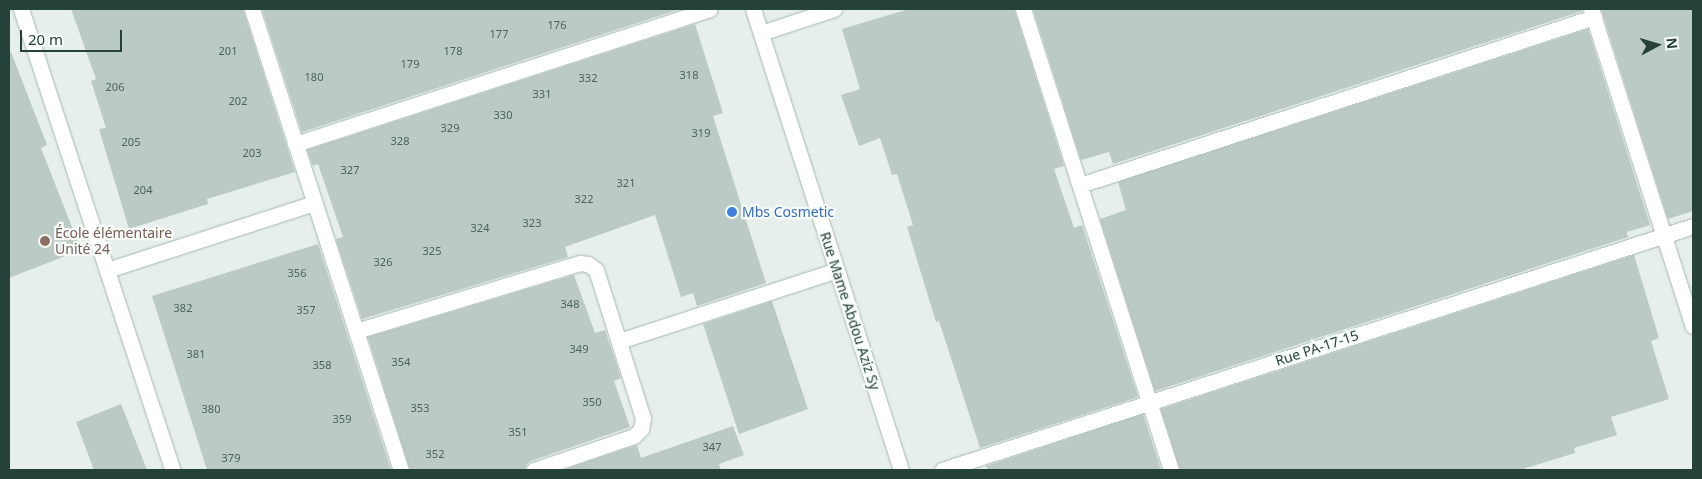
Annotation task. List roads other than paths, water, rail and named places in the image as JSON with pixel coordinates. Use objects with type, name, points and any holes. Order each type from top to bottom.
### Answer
[{"type":"street","points":[[22,9],[173,470]]},
{"type":"street","points":[[252,9],[401,470]]},
{"type":"street","points":[[295,144],[710,9]]},
{"type":"street","name":"Rue Mame Abdou Aziz Sy","points":[[753,9],[901,470]]},
{"type":"street","points":[[761,33],[834,9]]},
{"type":"street","points":[[1023,9],[1171,470]]},
{"type":"street","points":[[1080,185],[1592,13],[1693,326]]},
{"type":"street","points":[[107,270],[314,203]]},
{"type":"street","name":"Rue PA-17-15","points":[[942,470],[1693,226]]},
{"type":"street","points":[[356,331],[580,263],[588,264],[596,270],[643,418],[642,429],[634,436],[534,470]]},
{"type":"street","points":[[618,341],[837,270]]},
{"type":"place","name":"Mbs Cosmetic","points":[[732,212]]},
{"type":"place","name":"École élémentaire Unité 24","points":[[45,241]]}]
